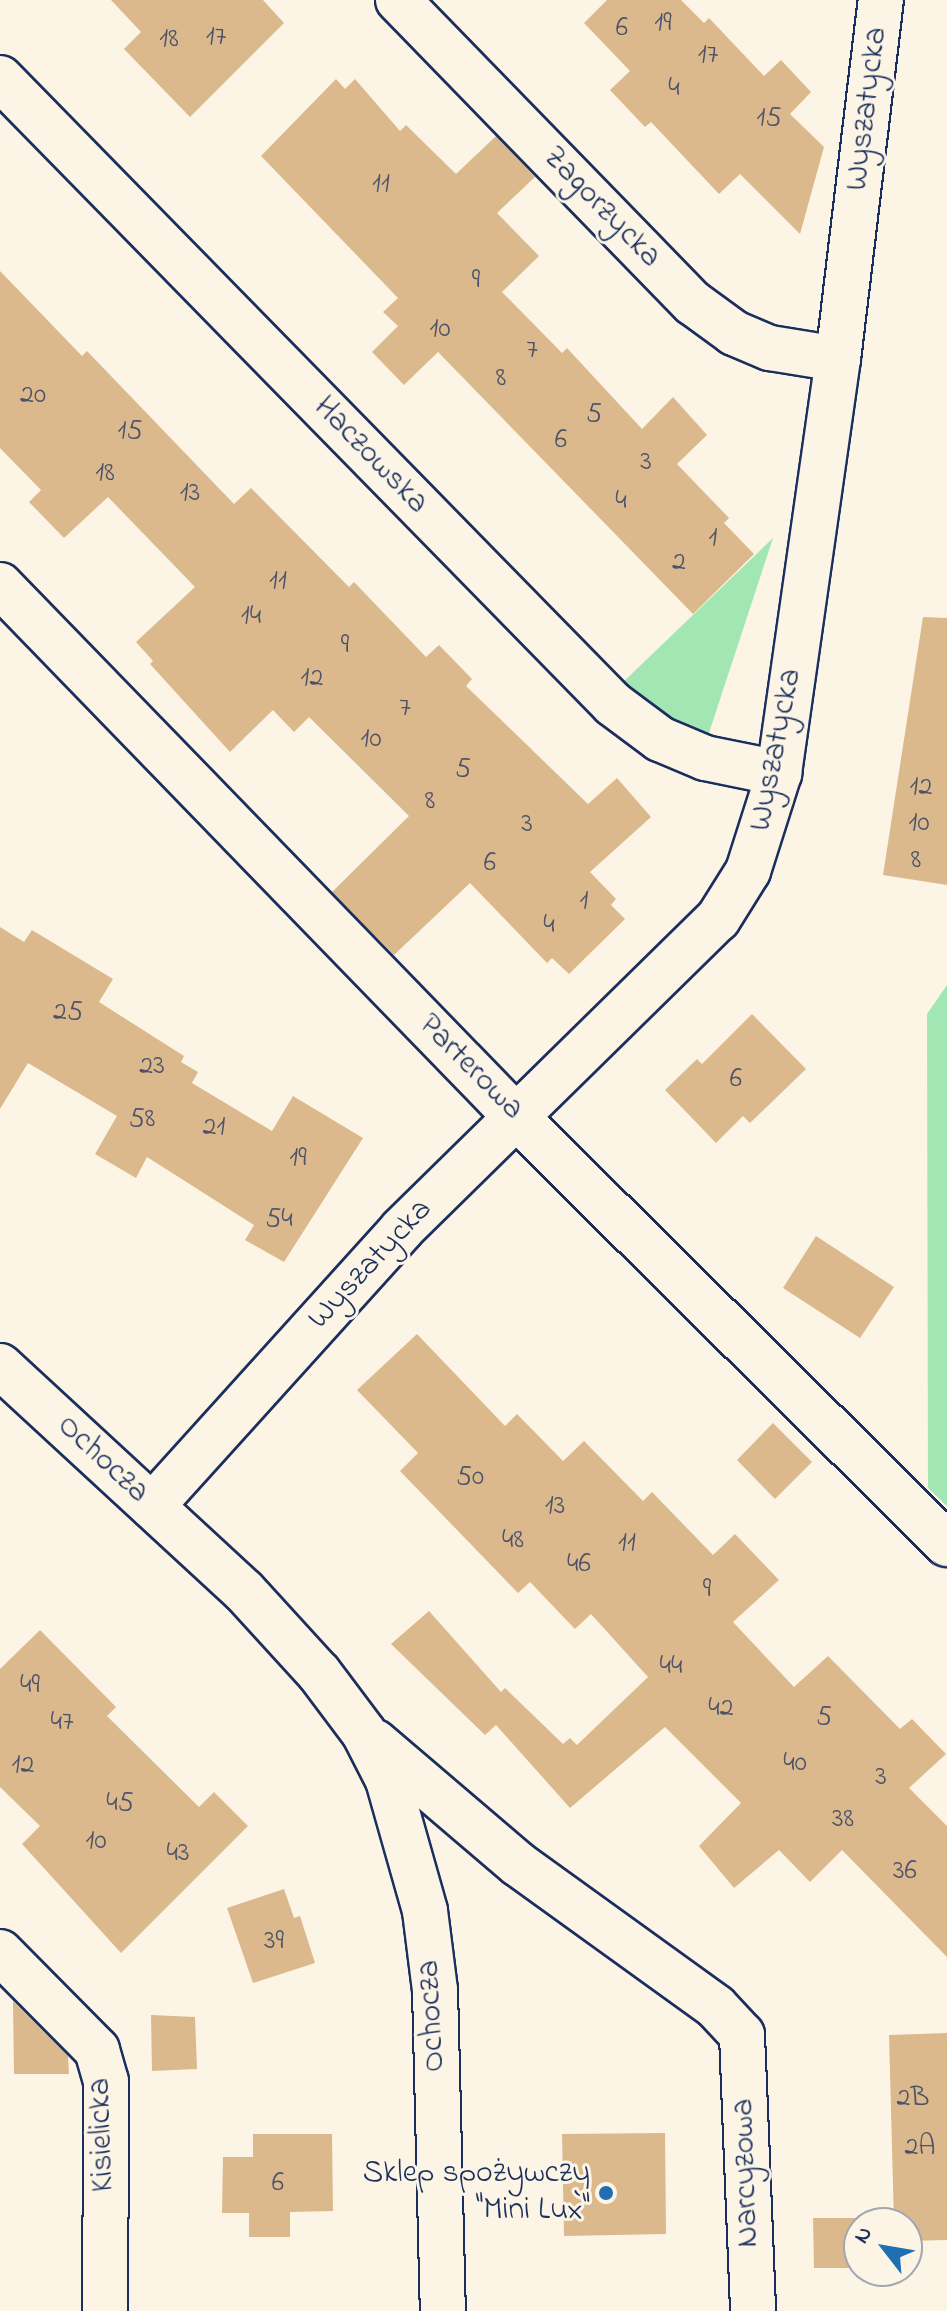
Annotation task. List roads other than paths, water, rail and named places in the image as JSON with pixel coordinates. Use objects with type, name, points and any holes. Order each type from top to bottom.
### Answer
[{"type":"street","name":"Zagorzycka","points":[[398,0],[693,303],[734,333],[770,348],[838,359]]},
{"type":"street","name":"Wyszatycka","points":[[152,1506],[402,1229],[718,919],[748,871],[779,773],[838,359],[881,0]]},
{"type":"street","name":"Haczowska","points":[[0,78],[613,704],[660,739],[705,758],[779,773]]},
{"type":"street","name":"Parterowa","points":[[0,585],[516,1117],[947,1544]]},
{"type":"street","name":"Ochocza","points":[[0,1366],[244,1591],[319,1673],[364,1733],[388,1780],[425,1911],[435,1990],[443,2311]]},
{"type":"street","name":"Ochocza","points":[[364,1733],[518,1864],[716,2007],[742,2035]]},
{"type":"street","name":"Kisielicka","points":[[0,1952],[97,2050],[106,2081],[105,2311]]},
{"type":"street","name":"Narcyzowa","points":[[742,2035],[753,2311]]},
{"type":"place","name":"Sklep spożywczy \"Mini Lux\"","points":[[606,2193]]}]
